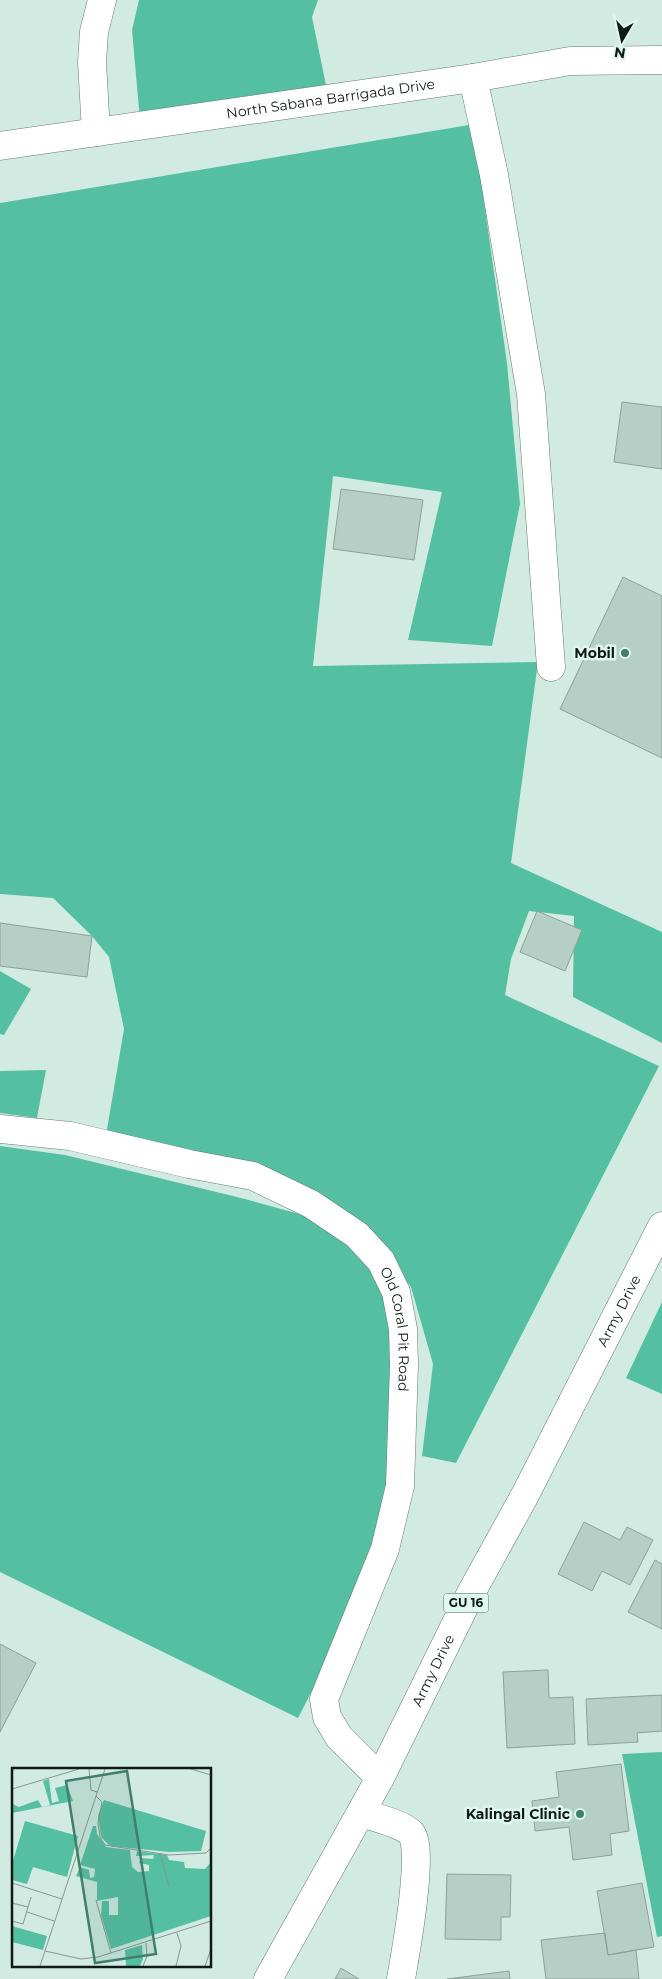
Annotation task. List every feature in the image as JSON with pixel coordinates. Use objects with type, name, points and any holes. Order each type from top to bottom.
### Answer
[{"type":"street","points":[[96,132],[92,62],[94,32],[102,0]]},
{"type":"street","name":"North Sabana Barrigada Drive","points":[[0,146],[473,78],[570,61],[662,60]]},
{"type":"street","points":[[473,78],[494,175],[530,394],[551,667]]},
{"type":"street","name":"Old Coral Pit Road","points":[[0,1129],[70,1136],[189,1164],[253,1176],[311,1204],[357,1235],[381,1261],[396,1292],[403,1329],[404,1365],[400,1486],[385,1549],[324,1699],[327,1717],[339,1737],[380,1778]]},
{"type":"street","name":"Army Drive","points":[[268,1979],[380,1778],[471,1593],[525,1495],[662,1226]]},
{"type":"street","points":[[361,1813],[401,1827],[414,1837],[415,1878],[402,1979]]},
{"type":"green space","points":[[139,0],[318,0],[312,17],[327,90],[140,120],[132,30]]},
{"type":"green space","points":[[475,124],[507,363],[520,504],[492,646],[408,640],[442,492],[333,476],[313,666],[538,662],[511,863],[662,932],[662,1043],[573,997],[574,916],[529,911],[511,959],[505,995],[659,1066],[456,1463],[422,1456],[433,1364],[411,1287],[356,1219],[105,1141],[124,1029],[109,957],[92,936],[53,898],[0,894],[0,203]]},
{"type":"green space","points":[[0,971],[31,989],[4,1035],[0,1034]]},
{"type":"green space","points":[[46,1070],[37,1118],[0,1113],[0,1071]]},
{"type":"green space","points":[[0,1146],[65,1155],[245,1199],[310,1217],[379,1270],[394,1333],[392,1495],[381,1557],[298,1718],[0,1572]]},
{"type":"green space","points":[[662,1302],[662,1394],[626,1378]]},
{"type":"green space","points":[[662,1752],[662,1936],[657,1937],[622,1754]]},
{"type":"building","points":[[622,402],[662,407],[662,469],[614,462]]},
{"type":"building","points":[[341,489],[423,500],[414,560],[333,549]]},
{"type":"building","name":"Mobil","points":[[623,577],[662,596],[662,758],[560,709]]},
{"type":"building","points":[[537,911],[582,930],[565,971],[520,952]]},
{"type":"building","points":[[0,923],[92,936],[87,977],[0,966]]},
{"type":"building","points":[[584,1522],[620,1540],[627,1527],[653,1540],[630,1585],[602,1571],[592,1591],[558,1574]]},
{"type":"building","points":[[655,1560],[662,1564],[662,1629],[628,1612]]},
{"type":"building","points":[[0,1644],[36,1663],[0,1732]]},
{"type":"building","points":[[548,1670],[549,1698],[573,1697],[575,1744],[507,1748],[503,1672]]},
{"type":"building","points":[[662,1695],[662,1731],[637,1733],[638,1742],[588,1745],[586,1699]]},
{"type":"building","name":"Kalingal Clinic","points":[[621,1764],[629,1831],[610,1834],[612,1855],[573,1860],[569,1827],[535,1831],[532,1801],[559,1797],[556,1772]]},
{"type":"building","points":[[447,1874],[511,1875],[510,1917],[501,1917],[501,1940],[445,1939]]},
{"type":"building","points":[[642,1883],[654,1947],[608,1955],[597,1891]]},
{"type":"building","points":[[605,1933],[608,1955],[636,1950],[639,1979],[546,1979],[541,1940]]},
{"type":"building","points":[[341,1968],[359,1979],[335,1979]]},
{"type":"building","points":[[509,1971],[510,1979],[447,1979]]},
{"type":"place","name":"Mobil","points":[[625,653]]},
{"type":"place","name":"Kalingal Clinic","points":[[580,1814]]}]
